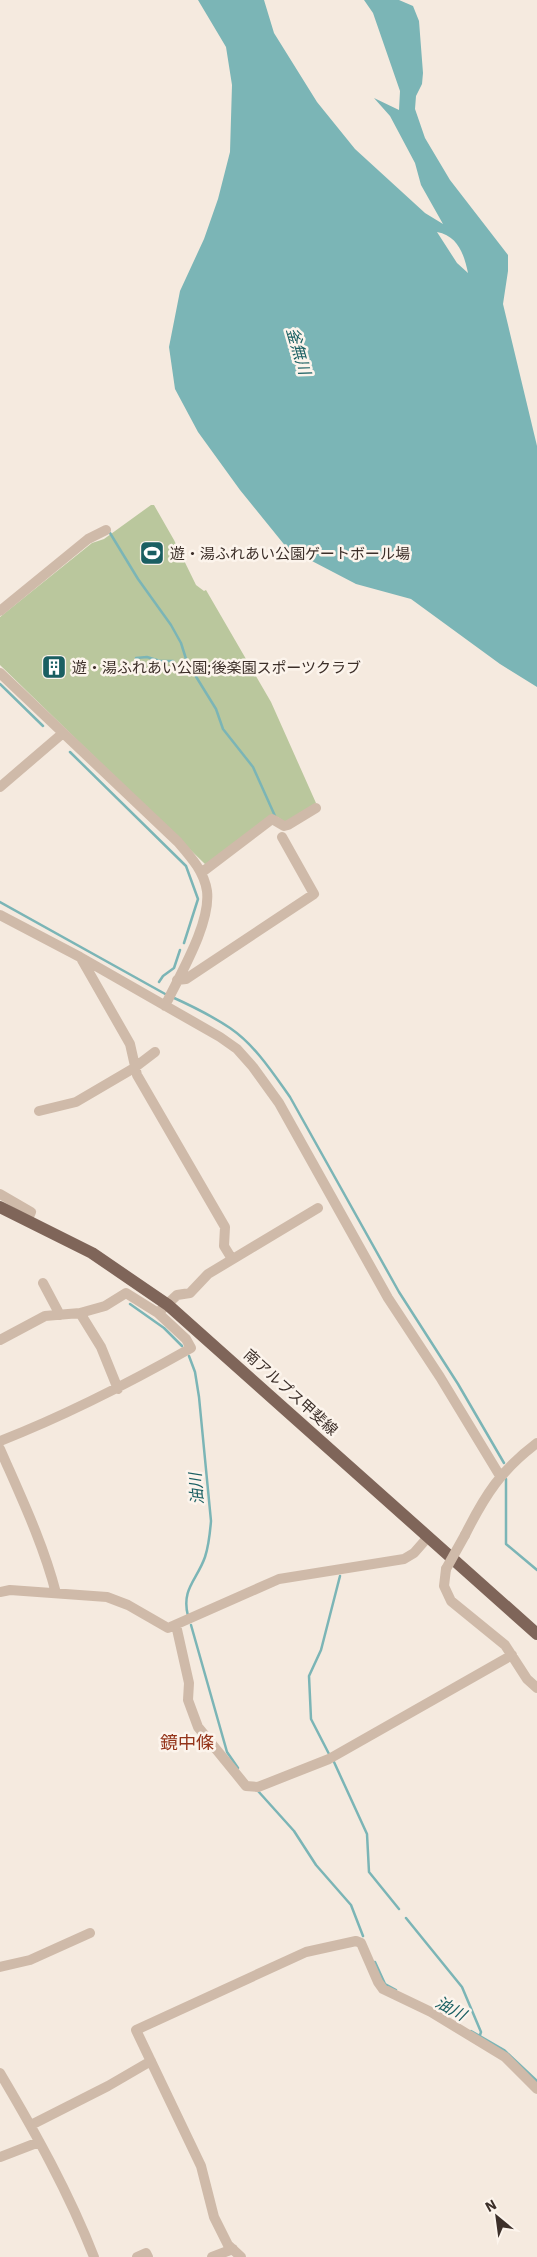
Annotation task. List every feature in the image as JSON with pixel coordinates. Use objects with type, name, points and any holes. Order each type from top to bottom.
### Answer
[{"type":"main road","name":"南アルプス甲斐線","points":[[0,1207],[92,1253],[163,1309],[428,1537],[537,1634]]},
{"type":"street","points":[[0,610],[88,539],[106,530]]},
{"type":"street","points":[[0,673],[178,842],[192,858],[201,873],[207,890],[207,904],[202,922],[165,1006]]},
{"type":"street","points":[[0,787],[63,733]]},
{"type":"street","points":[[201,873],[272,819],[284,826],[316,808]]},
{"type":"street","points":[[177,980],[186,979],[314,894],[282,837]]},
{"type":"street","points":[[0,915],[220,1036],[253,1067],[279,1103],[388,1298],[440,1377],[500,1476]]},
{"type":"street","points":[[80,958],[130,1044],[134,1068],[225,1226],[224,1246],[232,1259]]},
{"type":"street","points":[[40,1111],[76,1102],[134,1068],[155,1052]]},
{"type":"street","points":[[0,1194],[31,1212],[27,1221]]},
{"type":"street","points":[[163,1309],[177,1295],[190,1293],[208,1274],[318,1208]]},
{"type":"street","points":[[43,1283],[60,1315]]},
{"type":"street","points":[[0,1340],[45,1316],[80,1313],[106,1306],[126,1293],[163,1309],[191,1348],[118,1389],[46,1423],[0,1441]]},
{"type":"street","points":[[80,1313],[101,1347],[118,1389]]},
{"type":"street","points":[[537,1443],[500,1476],[481,1502],[446,1570],[444,1586],[451,1601],[497,1638],[512,1655],[527,1679],[537,1688]]},
{"type":"street","points":[[0,1450],[30,1516],[50,1569],[56,1593]]},
{"type":"street","points":[[0,1592],[56,1593],[107,1597],[128,1605],[168,1628],[279,1579],[404,1559],[414,1553],[428,1537]]},
{"type":"street","points":[[176,1625],[190,1682],[188,1700],[198,1727],[246,1786],[258,1787],[329,1759],[512,1655]]},
{"type":"street","points":[[0,1967],[30,1960],[90,1933]]},
{"type":"street","points":[[241,2257],[228,2245],[214,2217],[201,2166],[136,2030],[306,1952],[356,1942],[361,1943],[383,1989],[431,2012],[505,2057],[537,2089]]},
{"type":"street","points":[[31,2124],[108,2086],[151,2061]]},
{"type":"street","points":[[0,2072],[31,2124],[85,2232],[94,2257]]},
{"type":"street","points":[[0,2157],[39,2142]]},
{"type":"street","points":[[212,2257],[233,2249]]},
{"type":"street","points":[[137,2257],[146,2253],[148,2257]]},
{"type":"green space","points":[[151,505],[154,505],[174,540],[196,585],[204,591],[206,590],[271,702],[316,803],[285,823],[278,817],[206,865],[0,665],[0,617],[92,543],[104,539]]},
{"type":"water","name":"釜無川","points":[[198,0],[264,0],[274,33],[317,102],[355,149],[425,213],[443,224],[421,185],[415,163],[390,116],[374,98],[399,110],[400,91],[373,13],[364,0],[399,0],[413,6],[419,21],[423,73],[422,84],[416,96],[415,109],[425,138],[450,180],[508,255],[508,271],[503,304],[537,446],[537,687],[500,664],[411,599],[356,584],[287,548],[240,490],[198,432],[175,389],[169,347],[180,291],[204,239],[218,199],[230,152],[232,85],[226,47]],"holes":[[[437,232],[450,237],[459,247],[468,273],[457,263]]]},
{"type":"waterway","points":[[110,533],[138,579],[171,625],[181,643],[187,662],[216,709],[223,729],[253,767],[275,816]]},
{"type":"waterway","points":[[136,658],[147,657],[160,661],[173,661]]},
{"type":"waterway","points":[[0,684],[43,726]]},
{"type":"waterway","points":[[70,752],[186,866],[198,899],[184,943]]},
{"type":"waterway","points":[[0,902],[167,995]]},
{"type":"waterway","points":[[159,982],[163,976],[174,968],[180,950]]},
{"type":"waterway","points":[[172,997],[209,1015],[230,1028],[248,1043],[277,1078],[290,1097],[399,1292],[458,1384],[504,1463]]},
{"type":"waterway","name":"油川","points":[[130,1304],[164,1328],[182,1346]]},
{"type":"waterway","name":"油川","points":[[188,1616],[186,1607],[188,1592],[205,1557],[211,1521],[199,1397],[195,1372],[189,1356]]},
{"type":"waterway","points":[[506,1479],[506,1544],[537,1570]]},
{"type":"waterway","points":[[329,1754],[311,1719],[309,1676],[321,1650],[340,1576]]},
{"type":"waterway","name":"油川","points":[[191,1625],[227,1752],[238,1768]]},
{"type":"waterway","points":[[334,1762],[367,1834],[369,1872],[399,1909]]},
{"type":"waterway","name":"油川","points":[[258,1791],[294,1831],[316,1865],[351,1905],[363,1936]]},
{"type":"waterway","points":[[406,1918],[462,1987],[481,2032],[480,2035]]},
{"type":"waterway","name":"油川","points":[[375,1962],[385,1984],[396,1990]]},
{"type":"waterway","name":"油川","points":[[471,2031],[504,2050],[537,2081]]},
{"type":"place","name":"遊・湯ふれあい公園ゲートボール場","points":[[152,553]]},
{"type":"place","name":"遊・湯ふれあい公園;後楽園スポーツクラブ","points":[[54,667]]},
{"type":"district","name":"鏡中條","points":[[187,1742]]}]
